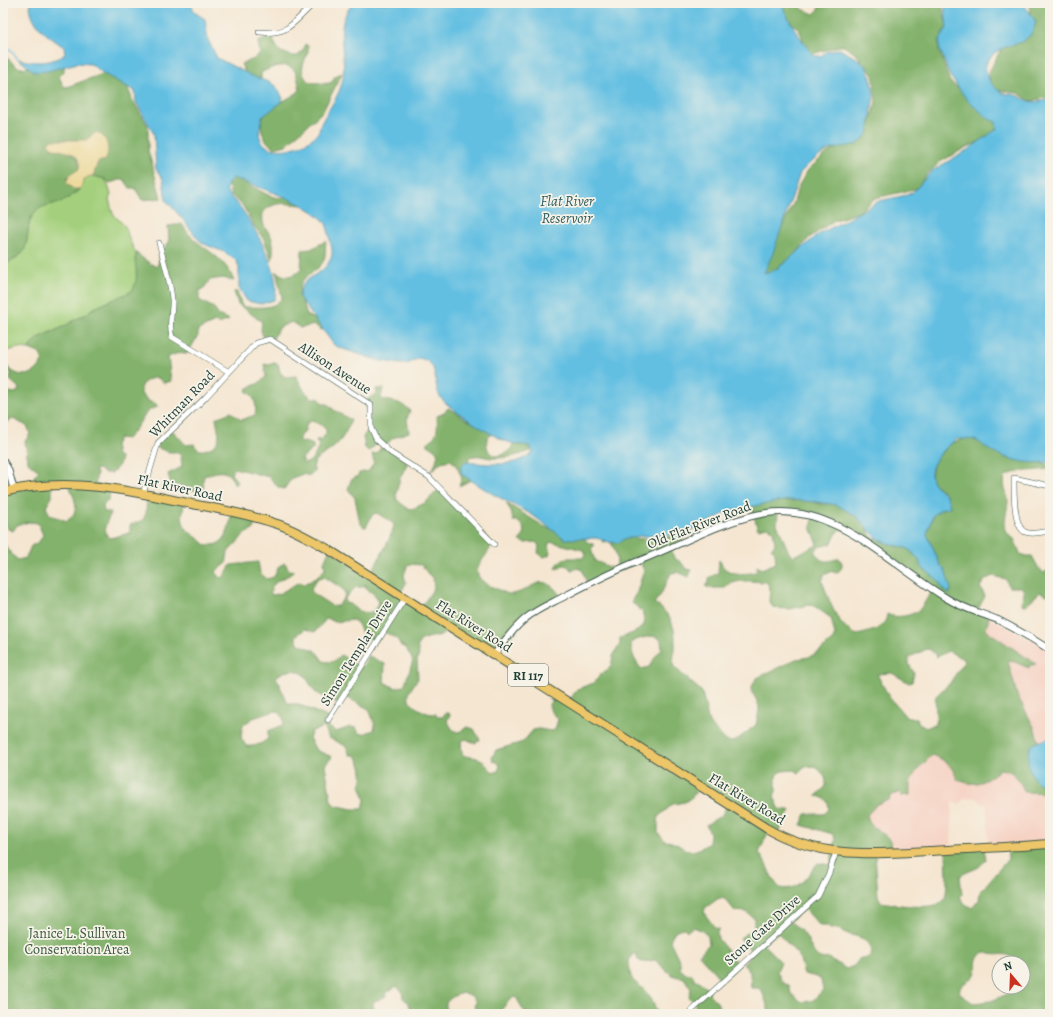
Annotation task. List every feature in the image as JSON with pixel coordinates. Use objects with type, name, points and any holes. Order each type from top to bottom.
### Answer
[{"type":"main road","name":"Flat River Road","points":[[3,492],[39,486],[76,484],[120,489],[276,523],[326,548],[770,830],[806,845],[836,852],[878,854],[1050,844]]},
{"type":"street","points":[[259,32],[274,34],[287,30],[311,4]]},
{"type":"street","name":"Whitman Road","points":[[143,494],[158,443],[204,400],[229,372],[172,337],[170,330],[172,299],[159,243]]},
{"type":"street","name":"Allison Avenue","points":[[229,372],[256,343],[263,340],[270,340],[302,360],[371,405],[371,428],[376,439],[391,453],[429,477],[494,544]]},
{"type":"street","points":[[3,461],[8,469],[14,490]]},
{"type":"street","points":[[1050,486],[1014,478],[1017,520],[1021,529],[1029,533],[1050,531]]},
{"type":"street","name":"Old Flat River Road","points":[[495,654],[509,635],[527,617],[563,597],[627,566],[717,528],[757,515],[777,512],[807,514],[834,524],[852,534],[949,600],[1021,631],[1050,650]]},
{"type":"street","name":"Simon Templar Drive","points":[[328,720],[405,598]]},
{"type":"street","name":"Stone Gate Drive","points":[[688,1014],[818,896],[830,873],[836,852]]},
{"type":"shaded area","points":[[989,617],[1050,650],[1050,738],[1039,742],[1036,737],[1034,727],[1017,695],[1008,661],[1010,660],[1029,668],[1029,666],[1034,665],[986,630]]},
{"type":"shaded area","points":[[932,755],[940,758],[953,768],[957,778],[992,777],[1000,769],[1009,770],[1018,778],[1025,792],[1050,793],[1050,843],[989,847],[986,804],[983,805],[978,799],[972,797],[964,799],[959,805],[952,802],[951,850],[892,852],[890,837],[878,831],[870,824],[867,815],[877,804],[889,800],[892,795],[901,792],[909,785],[911,777]]},
{"type":"green space","points":[[781,3],[800,3],[802,9],[814,14],[819,9],[818,4],[826,3],[941,3],[947,26],[939,41],[939,50],[950,82],[998,118],[999,127],[983,140],[940,162],[927,174],[919,186],[915,189],[875,198],[859,212],[833,221],[809,238],[794,256],[771,272],[760,276],[765,254],[782,227],[794,202],[798,187],[808,170],[828,152],[866,137],[876,102],[872,73],[856,54],[844,46],[839,46],[812,54],[804,43],[799,29],[790,22]]},
{"type":"green space","points":[[1029,3],[1050,3],[1050,97],[1030,101],[1018,93],[996,90],[992,86],[988,74],[1003,45],[1032,20]]},
{"type":"green space","points":[[272,38],[279,51],[292,56],[298,56],[304,49],[305,44],[308,46],[302,70],[303,75],[307,80],[313,83],[330,83],[335,76],[342,73],[323,111],[286,145],[275,148],[270,145],[263,134],[262,122],[264,116],[273,106],[293,95],[300,89],[297,76],[291,67],[278,66],[268,69],[261,73],[261,81],[246,74],[241,64],[254,59],[260,53],[258,42]]},
{"type":"green space","points":[[3,54],[16,66],[21,68],[64,63],[64,71],[59,76],[63,86],[67,87],[105,73],[126,83],[132,99],[148,126],[148,150],[161,198],[142,200],[135,188],[130,188],[124,179],[109,183],[105,179],[93,176],[98,162],[92,135],[87,140],[51,140],[51,148],[71,154],[78,160],[79,169],[67,177],[73,189],[80,189],[65,200],[45,206],[34,213],[29,223],[23,252],[3,267]]},
{"type":"green space","points":[[88,176],[98,176],[102,178],[108,186],[111,195],[109,199],[113,214],[125,226],[136,253],[137,283],[128,294],[90,310],[89,313],[44,335],[35,341],[29,349],[18,348],[3,352],[3,267],[23,252],[29,223],[34,213],[44,206],[65,200],[80,189]]},
{"type":"green space","points":[[235,178],[270,196],[278,198],[290,196],[302,205],[277,204],[263,212],[264,225],[273,242],[272,261],[264,238],[254,226],[243,206],[231,195],[228,184],[229,180]]},
{"type":"green space","name":"Janice L. Sullivan Conservation Area","points":[[182,224],[194,239],[223,263],[234,281],[223,278],[210,280],[204,288],[199,291],[199,300],[214,308],[218,315],[229,320],[219,324],[215,322],[198,330],[198,336],[187,354],[181,352],[168,357],[171,381],[164,383],[158,378],[153,378],[141,385],[141,394],[150,402],[155,403],[158,407],[149,410],[146,413],[127,439],[119,438],[115,445],[117,456],[121,459],[119,465],[112,473],[104,473],[99,469],[95,470],[97,473],[95,484],[110,488],[109,500],[103,505],[104,512],[111,512],[105,526],[106,534],[110,538],[130,533],[130,525],[143,520],[146,513],[147,495],[185,502],[183,512],[184,525],[207,546],[217,544],[224,538],[228,530],[232,512],[257,518],[253,530],[246,533],[228,552],[226,564],[216,571],[218,577],[223,578],[231,565],[258,562],[260,573],[267,579],[274,577],[279,566],[285,563],[289,570],[294,571],[272,586],[271,595],[279,594],[299,582],[303,584],[309,582],[320,574],[325,569],[324,562],[329,550],[370,574],[388,541],[394,524],[377,513],[373,514],[366,527],[364,527],[360,523],[355,498],[348,489],[351,480],[358,476],[359,473],[369,471],[374,462],[372,454],[376,454],[383,445],[379,442],[369,451],[365,448],[363,437],[370,427],[365,401],[377,393],[376,389],[384,389],[381,399],[399,403],[410,410],[407,419],[409,432],[393,438],[385,446],[408,462],[400,478],[396,494],[397,500],[407,508],[412,509],[425,503],[440,488],[492,543],[478,569],[480,579],[490,586],[508,594],[523,591],[535,584],[547,583],[554,588],[561,597],[534,611],[496,652],[449,626],[444,634],[425,638],[421,640],[419,644],[419,655],[417,659],[418,679],[410,692],[409,699],[414,706],[424,712],[432,714],[435,713],[437,717],[443,717],[445,713],[449,713],[450,715],[447,721],[453,730],[459,732],[467,727],[474,729],[480,740],[475,743],[466,739],[461,741],[462,754],[479,759],[486,764],[493,773],[498,771],[500,766],[498,763],[493,761],[492,758],[496,750],[523,742],[533,730],[555,730],[558,719],[551,712],[549,705],[555,693],[570,700],[577,689],[594,683],[601,674],[611,667],[613,656],[620,644],[620,638],[638,630],[645,622],[642,611],[631,602],[637,592],[644,570],[640,562],[587,584],[583,571],[579,568],[571,570],[568,566],[563,565],[556,569],[560,561],[563,559],[583,558],[585,554],[583,550],[552,542],[548,544],[550,551],[549,555],[544,557],[538,553],[539,546],[536,542],[525,543],[519,541],[524,535],[523,526],[517,521],[513,521],[511,511],[506,503],[545,527],[584,538],[587,542],[595,545],[591,549],[595,561],[617,570],[614,548],[609,541],[602,542],[603,540],[627,537],[641,539],[667,537],[694,528],[681,541],[670,547],[674,558],[681,562],[686,569],[691,570],[689,577],[678,572],[671,573],[660,596],[654,603],[669,617],[674,628],[674,667],[702,692],[709,723],[726,741],[734,742],[756,725],[759,708],[753,694],[752,687],[757,678],[796,659],[809,657],[819,652],[832,641],[835,635],[831,618],[814,606],[809,605],[790,609],[774,608],[769,602],[770,589],[767,582],[740,581],[735,582],[725,588],[709,588],[705,586],[709,583],[709,578],[718,573],[719,560],[723,567],[727,570],[740,574],[757,571],[757,566],[762,569],[776,563],[775,552],[771,548],[775,544],[773,530],[768,527],[758,529],[751,505],[768,502],[809,500],[821,504],[837,503],[861,513],[871,537],[909,549],[919,560],[921,567],[938,580],[944,591],[941,567],[927,534],[933,515],[941,509],[950,507],[945,492],[934,484],[931,478],[933,465],[937,458],[952,443],[972,436],[1011,460],[1030,460],[1050,465],[1050,469],[1016,472],[1005,476],[1004,484],[1008,499],[1005,531],[1014,539],[1020,553],[1023,556],[1032,556],[1039,569],[1044,573],[1049,569],[1050,558],[1050,596],[1040,592],[1025,606],[1021,603],[1024,593],[1022,587],[1009,587],[1006,579],[992,576],[984,581],[980,587],[985,596],[977,611],[989,617],[986,630],[1036,664],[1029,666],[1029,668],[1010,660],[1008,661],[1017,695],[1034,727],[1039,742],[1034,744],[1036,781],[1050,789],[1050,793],[1025,792],[1016,776],[1009,771],[1000,769],[990,777],[980,782],[963,782],[957,779],[953,770],[948,764],[932,755],[915,773],[911,782],[910,795],[901,796],[901,792],[892,795],[889,800],[877,804],[867,815],[870,824],[891,840],[892,852],[875,854],[878,896],[881,902],[914,906],[932,906],[939,904],[946,896],[946,851],[984,848],[986,860],[979,867],[960,876],[962,895],[960,897],[965,904],[972,908],[979,900],[980,892],[1008,859],[1007,846],[1050,843],[1050,1014],[769,1014],[763,993],[759,988],[751,988],[750,972],[743,964],[753,953],[740,938],[754,928],[754,918],[746,912],[735,911],[725,899],[719,898],[705,908],[704,913],[715,928],[719,929],[717,932],[718,939],[739,965],[722,981],[699,955],[709,944],[708,936],[701,930],[693,927],[687,931],[684,928],[678,929],[673,934],[670,941],[680,962],[680,969],[686,974],[692,974],[695,980],[699,981],[710,992],[709,994],[717,1002],[722,1014],[687,1014],[696,1005],[689,997],[691,989],[684,978],[672,975],[655,960],[642,962],[638,960],[636,952],[629,960],[630,974],[634,981],[648,994],[659,1014],[528,1014],[524,1011],[516,997],[511,998],[498,1014],[480,1014],[474,1007],[476,1002],[473,998],[466,994],[461,994],[453,997],[446,1003],[446,1009],[451,1014],[412,1014],[408,1002],[403,998],[402,991],[396,986],[387,992],[386,996],[373,1002],[374,1011],[377,1014],[3,1014],[3,546],[6,546],[12,555],[18,560],[26,558],[31,546],[39,542],[43,535],[38,523],[29,522],[17,525],[13,531],[8,529],[3,514],[3,492],[35,485],[34,476],[39,471],[28,462],[25,441],[30,432],[27,426],[13,419],[8,421],[5,425],[3,424],[3,391],[15,393],[19,390],[18,387],[10,380],[11,373],[3,364],[3,360],[9,368],[20,375],[34,372],[41,364],[43,359],[39,353],[29,349],[35,341],[89,313],[90,310],[132,291],[136,280],[136,253],[157,267],[161,252],[169,242],[168,226]],"holes":[[[69,484],[75,500],[76,508],[72,517],[67,521],[50,515],[46,507],[52,497],[52,485]],[[778,512],[814,516],[811,527],[817,542],[816,546],[793,556],[789,553],[777,524]],[[839,529],[852,533],[932,590],[922,607],[917,611],[909,615],[890,616],[887,614],[884,623],[876,629],[857,635],[844,626],[839,619],[831,605],[822,581],[825,574],[830,571],[836,573],[840,570],[842,566],[841,560],[839,558],[828,561],[820,559],[815,552],[818,547],[831,544]],[[408,564],[422,565],[428,574],[433,577],[434,588],[421,607],[400,594],[406,583],[404,575]],[[325,577],[344,590],[345,596],[338,606],[332,606],[312,593],[311,588],[318,578]],[[366,584],[365,587],[367,587],[367,589],[375,595],[379,601],[374,610],[367,613],[362,612],[350,604],[345,603],[345,598],[356,587],[363,587]],[[327,618],[335,622],[353,620],[358,624],[362,633],[376,642],[385,632],[398,640],[401,646],[406,648],[413,661],[404,686],[395,688],[384,682],[385,664],[369,656],[361,668],[341,655],[333,661],[323,661],[316,651],[299,644],[296,639],[296,636],[305,629],[315,632]],[[650,636],[657,637],[661,640],[662,650],[658,653],[649,667],[642,669],[635,661],[631,643],[635,640]],[[927,649],[931,650],[937,657],[948,651],[965,660],[950,683],[936,696],[935,724],[926,728],[919,724],[917,718],[907,718],[889,697],[877,674],[892,673],[909,683],[912,682],[914,673],[908,662],[910,657]],[[294,670],[304,674],[315,692],[338,704],[344,696],[369,709],[375,725],[374,730],[363,734],[359,733],[356,728],[350,727],[336,732],[326,725],[329,718],[298,704],[288,704],[276,677],[283,672]],[[275,711],[280,712],[284,720],[283,725],[268,731],[268,738],[264,742],[249,746],[246,746],[241,738],[243,725],[253,718]],[[324,727],[329,738],[346,746],[350,755],[355,755],[361,765],[362,778],[360,785],[365,799],[363,809],[352,809],[334,805],[331,800],[325,765],[332,757],[316,750],[309,738],[312,731]],[[812,766],[823,774],[826,779],[826,786],[816,796],[822,797],[826,800],[829,809],[824,814],[806,814],[801,825],[833,834],[835,839],[830,865],[818,863],[802,882],[787,889],[780,888],[759,853],[769,830],[779,833],[790,810],[782,810],[779,808],[774,796],[776,791],[776,776],[782,771],[795,770],[799,773],[805,767]],[[700,786],[728,803],[722,815],[706,825],[710,833],[709,843],[701,848],[689,851],[677,844],[665,841],[658,833],[658,817],[673,804],[685,802],[692,797]],[[805,909],[820,926],[827,926],[830,929],[839,929],[866,941],[870,947],[870,956],[865,959],[860,958],[854,966],[846,969],[829,958],[820,958],[814,953],[805,935],[790,921]],[[778,933],[799,956],[804,974],[817,977],[821,980],[823,990],[812,1001],[802,1002],[791,994],[789,985],[782,982],[777,971],[781,962],[763,944]]]},
{"type":"green space","points":[[326,241],[323,262],[302,281],[300,286],[300,296],[307,315],[316,320],[323,329],[321,330],[315,325],[300,328],[292,322],[280,327],[272,340],[264,340],[261,330],[262,322],[238,304],[234,292],[237,291],[242,306],[245,307],[266,307],[275,304],[282,297],[276,271],[279,274],[286,276],[295,274],[301,269],[302,250],[311,249]]},
{"type":"green space","points":[[274,363],[278,364],[280,372],[285,377],[296,376],[305,392],[312,398],[319,398],[323,404],[328,404],[334,410],[351,420],[345,434],[338,444],[315,460],[313,468],[315,470],[309,476],[303,474],[292,478],[284,489],[278,487],[269,477],[234,468],[231,474],[237,481],[235,485],[232,479],[223,472],[215,472],[204,476],[204,488],[191,491],[191,489],[171,484],[168,474],[182,467],[181,456],[177,452],[169,452],[158,448],[158,443],[172,430],[186,445],[194,444],[200,450],[206,450],[212,447],[217,443],[219,438],[216,418],[231,412],[241,420],[255,415],[255,401],[246,391],[248,388],[259,383],[266,377],[264,364],[268,365]],"holes":[[[312,420],[326,428],[326,434],[321,440],[316,440],[319,446],[314,457],[304,464],[302,458],[313,449],[313,445],[299,441],[299,437],[304,433],[307,423]]]},
{"type":"green space","points":[[448,408],[465,419],[493,433],[487,438],[487,445],[488,450],[495,456],[499,456],[509,451],[513,446],[512,439],[538,448],[503,458],[478,456],[470,457],[465,469],[471,480],[459,486],[462,478],[455,463],[450,460],[441,462],[427,475],[435,465],[438,454],[435,449],[426,444],[435,435],[437,416],[444,413]]},
{"type":"sand","points":[[97,132],[106,140],[108,151],[106,160],[98,162],[93,176],[86,178],[80,189],[73,189],[66,182],[71,174],[79,169],[77,157],[51,147],[48,143],[51,140],[87,140]]},
{"type":"water","name":"Flat River Reservoir","points":[[30,3],[191,3],[194,12],[205,19],[208,40],[217,58],[252,76],[271,83],[276,87],[283,98],[279,104],[262,117],[259,130],[259,136],[264,145],[280,150],[298,146],[314,137],[319,131],[321,123],[337,96],[342,85],[344,69],[342,29],[347,11],[354,3],[781,3],[796,31],[814,56],[821,56],[826,52],[839,49],[858,59],[867,68],[872,81],[874,95],[868,134],[858,144],[828,150],[811,162],[800,173],[773,253],[764,273],[777,269],[819,234],[879,201],[907,195],[913,192],[932,171],[969,149],[997,129],[996,122],[989,119],[967,100],[950,76],[939,47],[940,40],[947,28],[944,3],[1023,3],[1036,22],[1032,32],[1022,42],[995,53],[987,63],[986,71],[989,79],[1002,93],[1017,96],[1031,102],[1050,100],[1050,462],[1036,463],[1017,461],[991,451],[977,441],[966,439],[957,439],[942,452],[934,463],[931,470],[931,476],[936,486],[947,497],[950,507],[941,509],[933,515],[927,534],[941,567],[945,570],[951,589],[949,594],[944,591],[938,580],[921,567],[919,560],[909,549],[887,543],[876,537],[856,516],[837,505],[791,500],[730,511],[697,528],[661,536],[640,536],[624,539],[618,543],[596,538],[565,539],[531,514],[491,493],[461,474],[461,467],[465,462],[500,464],[526,458],[533,453],[530,446],[513,444],[493,435],[445,403],[438,392],[435,375],[431,364],[426,361],[419,358],[407,364],[400,364],[377,360],[334,345],[299,297],[307,280],[321,271],[332,257],[328,230],[324,221],[306,207],[294,201],[233,178],[228,183],[226,190],[246,215],[260,238],[275,278],[276,290],[274,300],[261,304],[247,301],[239,288],[239,267],[236,260],[224,252],[204,244],[198,239],[166,200],[163,179],[156,169],[154,134],[136,102],[135,91],[104,74],[91,64],[77,63],[48,71],[35,72],[18,59],[43,62],[54,60],[65,54],[64,47],[46,34],[37,24],[33,18]]},
{"type":"water","points":[[1050,738],[1050,789],[1036,781],[1033,777],[1029,767],[1028,756],[1031,746],[1035,743]]},
{"type":"waterway","points":[[3,46],[11,50],[18,59]]}]
